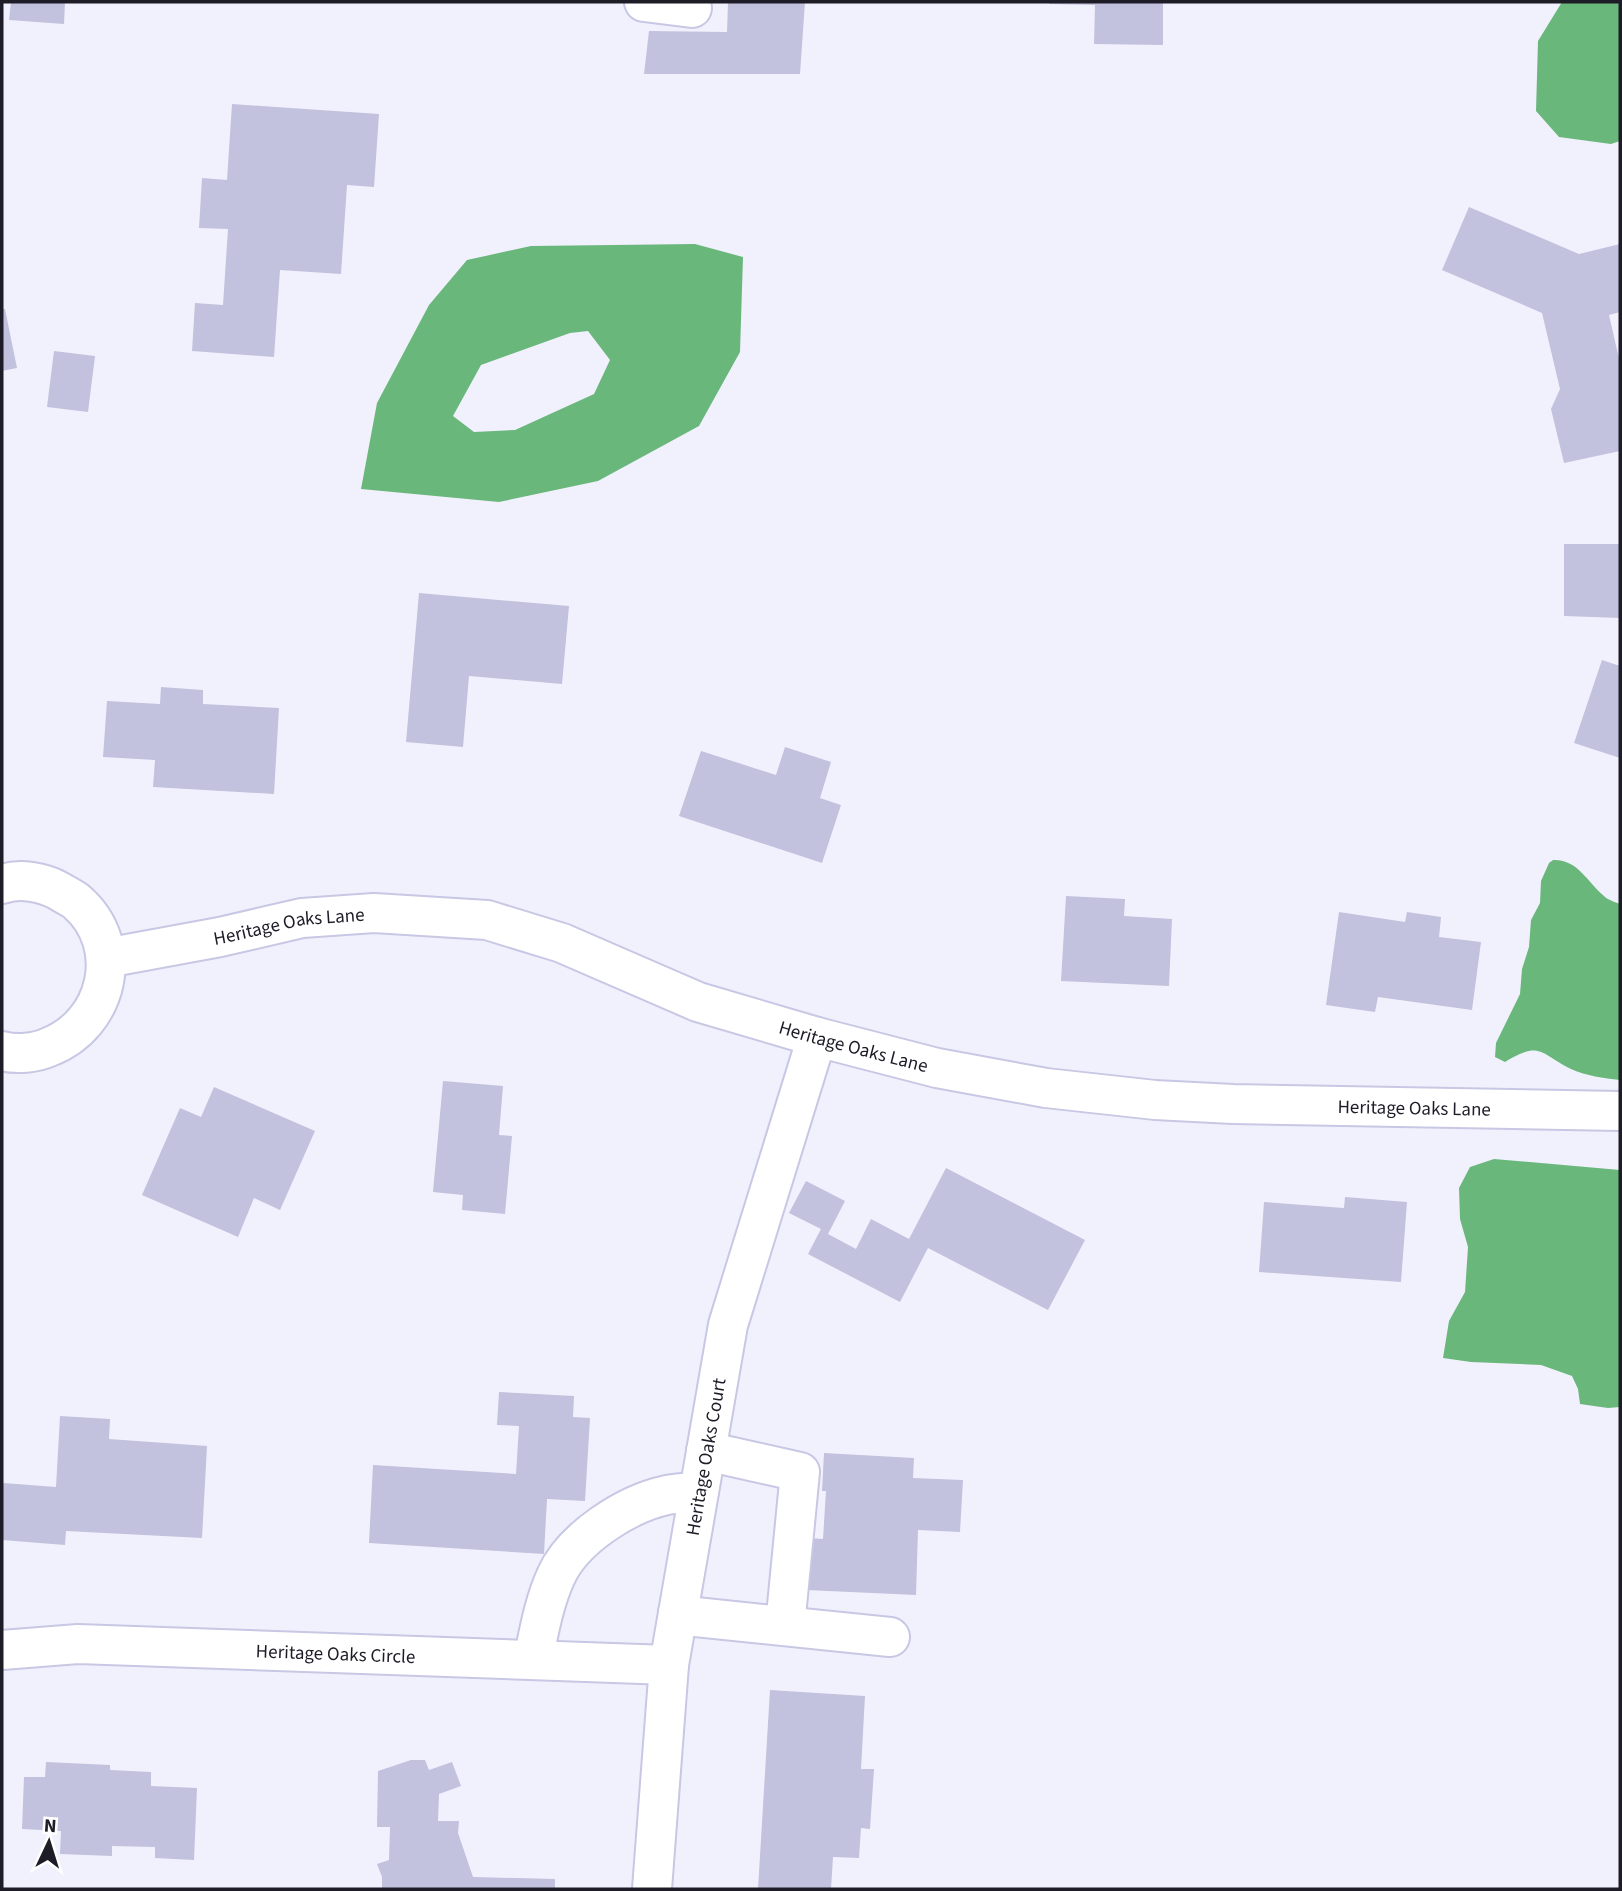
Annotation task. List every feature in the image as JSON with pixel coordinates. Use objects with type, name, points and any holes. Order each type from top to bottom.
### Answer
[{"type":"street","points":[[645,2],[692,8]]},
{"type":"street","points":[[2,884],[27,881],[50,887],[76,902],[90,917],[99,934],[106,958],[102,994],[91,1016],[77,1032],[64,1041],[39,1051],[2,1051]]},
{"type":"street","name":"Heritage Oaks Lane","points":[[106,958],[220,937],[302,918],[374,913],[487,920],[562,943],[698,1002],[937,1068],[1032,1086],[1155,1100],[1247,1104],[1620,1111]]},
{"type":"street","name":"Heritage Oaks Court","points":[[652,1889],[669,1665],[728,1325],[817,1037]]},
{"type":"street","points":[[706,1451],[800,1472],[785,1626]]},
{"type":"street","points":[[533,1660],[556,1575],[574,1550],[619,1513],[665,1495],[699,1492]]},
{"type":"street","points":[[678,1613],[890,1637]]},
{"type":"street","name":"Heritage Oaks Circle","points":[[2,1650],[78,1644],[669,1665]]},
{"type":"shaded area","points":[[1562,2],[1620,2],[1620,141],[1611,144],[1559,137],[1536,111],[1538,41]]},
{"type":"shaded area","points":[[695,244],[743,257],[740,352],[699,426],[598,481],[499,502],[361,489],[377,403],[429,305],[467,260],[531,246]],"holes":[[[588,331],[610,360],[594,394],[515,430],[474,432],[453,416],[481,365],[570,333]]]},
{"type":"shaded area","points":[[1553,860],[1576,867],[1606,897],[1620,904],[1620,1080],[1571,1069],[1540,1052],[1526,1052],[1505,1062],[1495,1057],[1496,1043],[1520,994],[1531,920],[1540,903],[1541,881]]},
{"type":"shaded area","points":[[1494,1159],[1620,1170],[1620,1407],[1580,1404],[1578,1389],[1572,1376],[1541,1365],[1443,1358],[1449,1321],[1465,1292],[1468,1247],[1460,1219],[1459,1188],[1470,1167]]},
{"type":"building","points":[[11,2],[65,2],[64,24],[9,20]]},
{"type":"building","points":[[728,2],[805,2],[800,74],[644,74],[649,31],[727,32]]},
{"type":"building","points":[[1049,2],[1163,2],[1163,45],[1094,44],[1095,5]]},
{"type":"building","points":[[232,104],[379,114],[374,187],[347,185],[341,274],[280,270],[274,357],[192,351],[195,303],[223,305],[228,229],[199,228],[202,178],[227,180]]},
{"type":"building","points":[[1469,207],[1579,254],[1620,244],[1620,312],[1609,315],[1620,363],[1620,451],[1564,463],[1551,409],[1560,389],[1542,313],[1442,270]]},
{"type":"building","points":[[2,309],[5,309],[17,368],[2,371]]},
{"type":"building","points":[[54,351],[95,356],[88,412],[47,407]]},
{"type":"building","points":[[1564,544],[1620,544],[1620,618],[1564,616]]},
{"type":"building","points":[[419,593],[569,606],[562,684],[469,676],[463,747],[406,742]]},
{"type":"building","points":[[1602,660],[1620,666],[1620,758],[1574,743]]},
{"type":"building","points":[[161,687],[203,690],[203,704],[279,708],[274,794],[153,787],[155,760],[103,757],[107,701],[160,704]]},
{"type":"building","points":[[785,747],[831,762],[820,798],[841,805],[822,863],[679,816],[701,751],[776,775]]},
{"type":"building","points":[[1066,896],[1125,899],[1124,916],[1172,919],[1169,986],[1061,981]]},
{"type":"building","points":[[1339,912],[1405,922],[1407,912],[1441,917],[1439,937],[1481,942],[1472,1010],[1378,997],[1375,1012],[1326,1005]]},
{"type":"building","points":[[443,1081],[503,1086],[499,1135],[512,1136],[505,1214],[462,1210],[463,1195],[433,1192]]},
{"type":"building","points":[[214,1087],[315,1131],[280,1210],[254,1198],[238,1237],[142,1195],[180,1108],[201,1117]]},
{"type":"building","points":[[946,1168],[1085,1240],[1048,1310],[928,1248],[900,1302],[808,1254],[821,1229],[789,1213],[806,1181],[845,1201],[828,1234],[856,1249],[871,1219],[909,1239]]},
{"type":"building","points":[[1345,1197],[1407,1202],[1401,1282],[1259,1272],[1264,1202],[1344,1208]]},
{"type":"building","points":[[499,1392],[574,1396],[573,1417],[590,1418],[585,1501],[547,1499],[544,1554],[369,1543],[373,1465],[516,1474],[519,1426],[497,1425]]},
{"type":"building","points":[[60,1416],[110,1419],[109,1439],[207,1446],[202,1538],[66,1531],[65,1545],[2,1540],[3,1483],[56,1487]]},
{"type":"building","points":[[824,1453],[914,1458],[913,1478],[963,1480],[960,1532],[918,1530],[916,1595],[806,1590],[809,1538],[823,1539],[826,1491],[822,1491]]},
{"type":"building","points":[[770,1690],[865,1696],[861,1769],[874,1769],[870,1829],[861,1828],[859,1858],[833,1857],[831,1889],[758,1889]]},
{"type":"building","points":[[411,1760],[425,1760],[429,1770],[452,1762],[461,1786],[439,1794],[438,1821],[459,1821],[458,1833],[473,1877],[555,1879],[555,1889],[382,1889],[382,1877],[377,1864],[389,1860],[390,1827],[377,1827],[378,1771]]},
{"type":"building","points":[[46,1762],[110,1765],[110,1770],[151,1772],[151,1786],[197,1788],[194,1860],[155,1858],[155,1847],[112,1846],[112,1856],[60,1854],[61,1831],[22,1829],[24,1777],[45,1777]]}]
